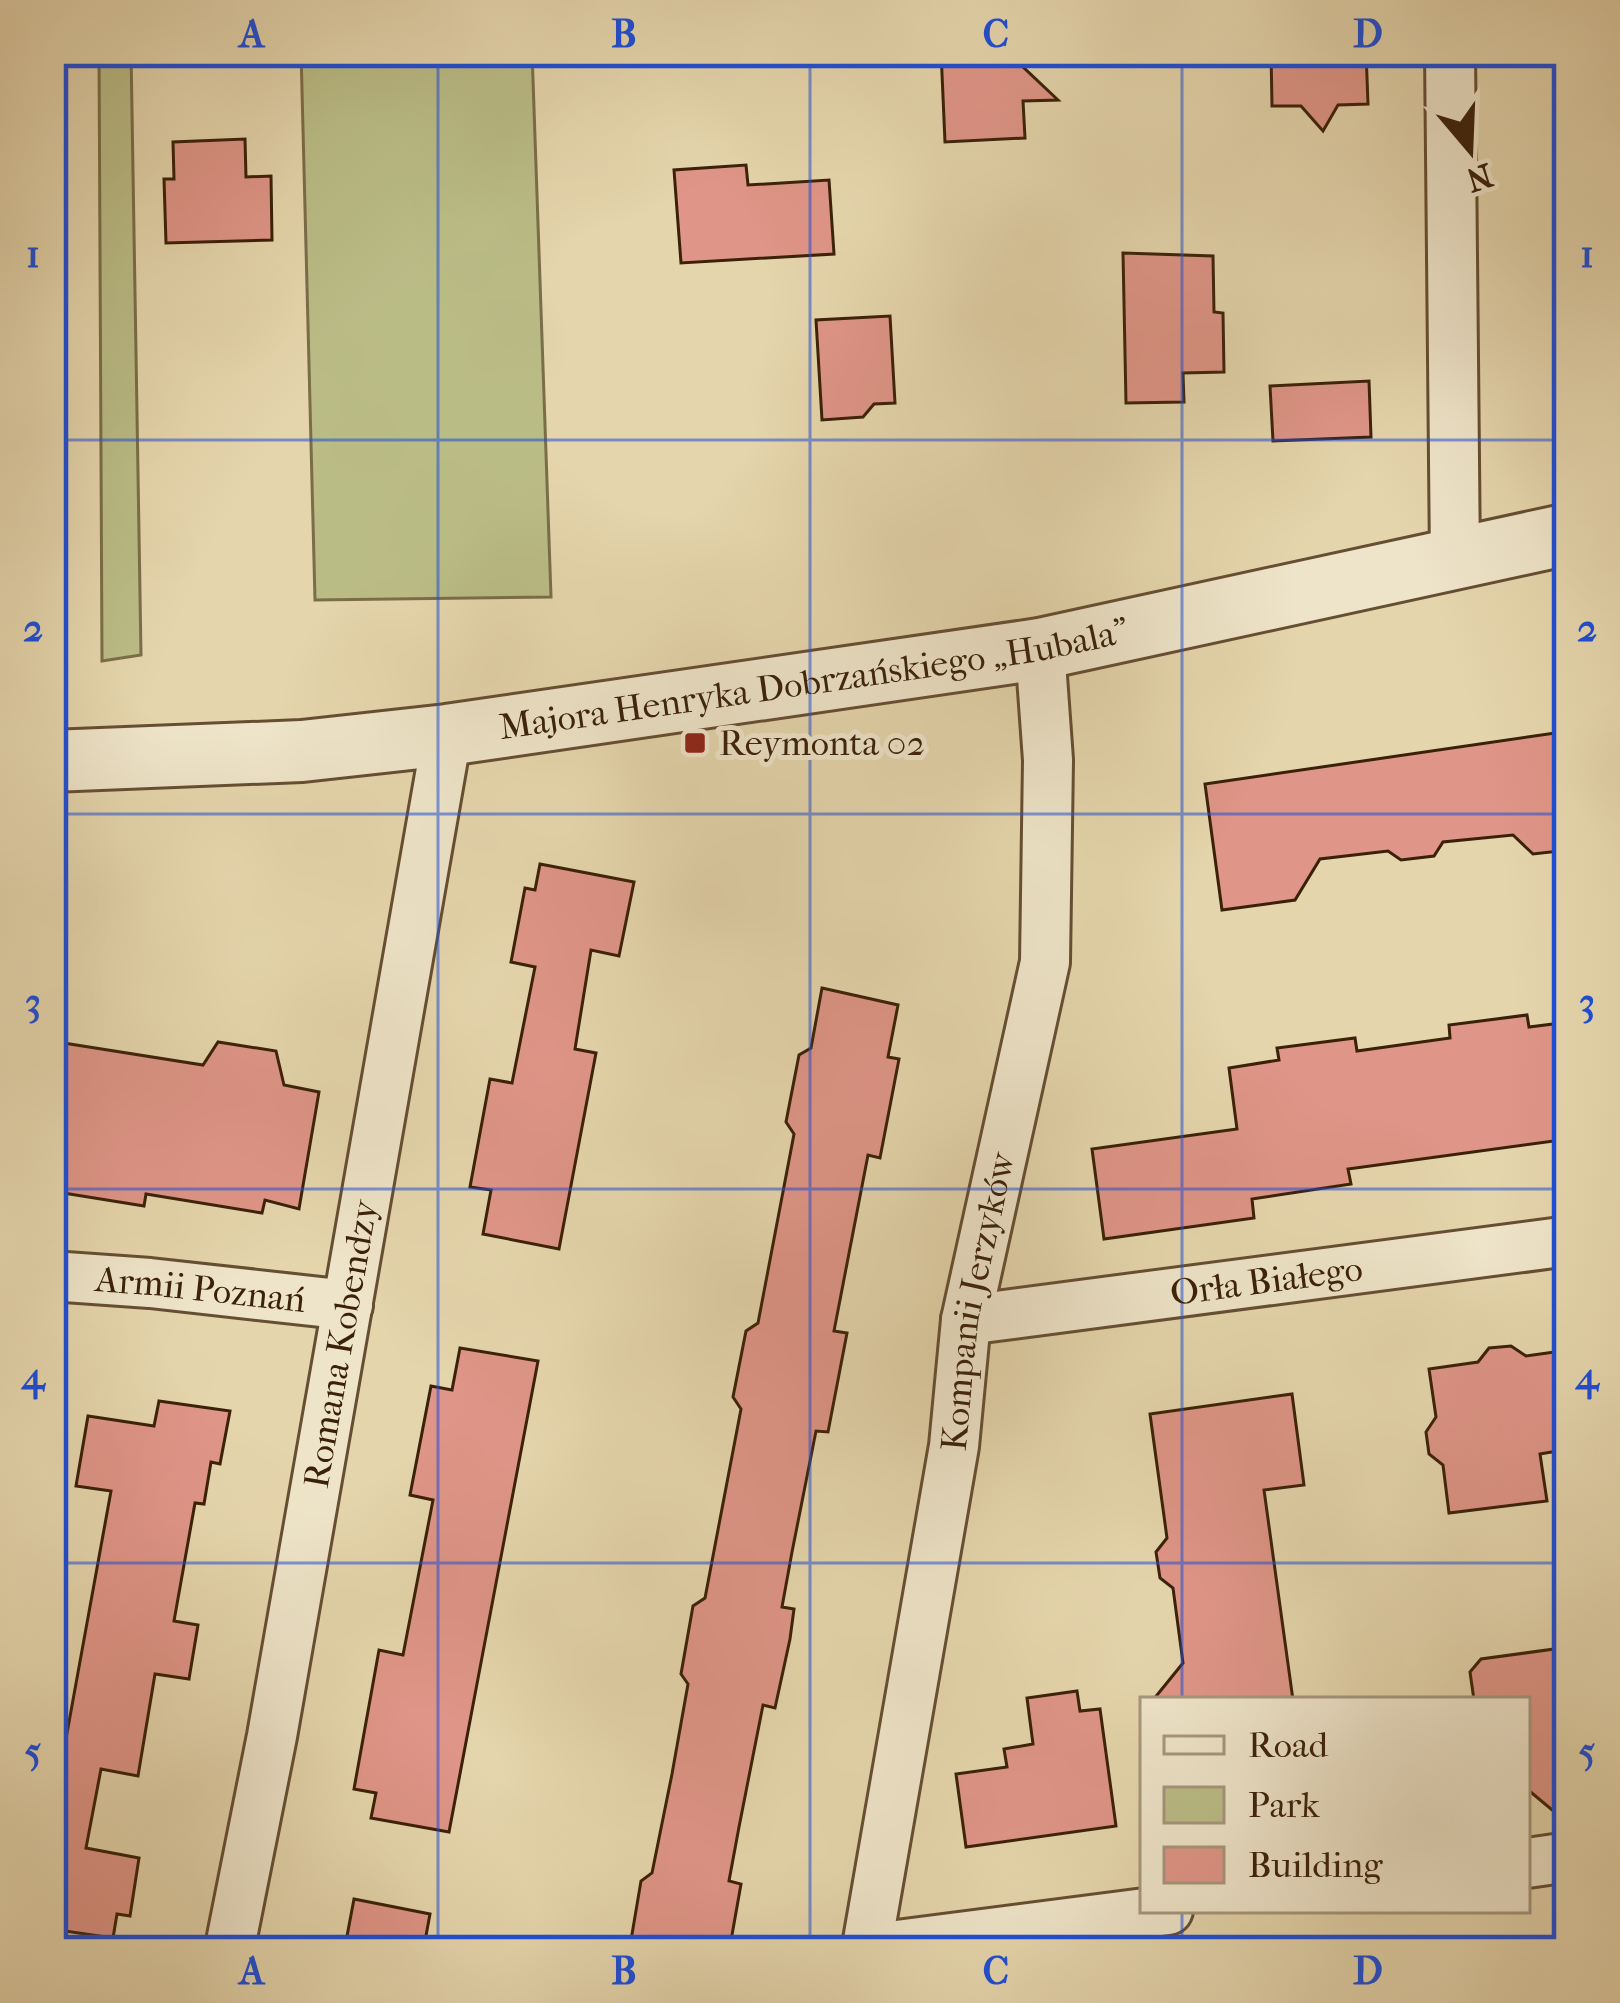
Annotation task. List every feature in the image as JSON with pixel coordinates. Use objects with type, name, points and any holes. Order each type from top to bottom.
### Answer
[{"type":"street","points":[[1450,51],[1455,561]]},
{"type":"street","name":"Majora Henryka Dobrzańskiego „Hubala”","points":[[51,761],[302,752],[1040,649],[1569,534]]},
{"type":"street","name":"Kompanii Jerzyków","points":[[866,1951],[954,1447],[966,1321],[1045,962],[1048,760],[1040,649]]},
{"type":"street","name":"Romana Kobendzy","points":[[229,1952],[272,1736],[447,735]]},
{"type":"street","name":"Orła Białego","points":[[966,1321],[1569,1241]]},
{"type":"street","name":"Armii Poznań","points":[[51,1276],[348,1305]]},
{"type":"street","points":[[1530,1863],[1569,1857]]},
{"type":"street","points":[[866,1951],[1146,1913]]},
{"type":"green space","points":[[99,51],[131,51],[141,655],[102,661]]},
{"type":"green space","points":[[301,51],[532,51],[551,597],[315,600]]},
{"type":"building","points":[[941,51],[1021,51],[1021,65],[1058,100],[1023,101],[1025,138],[945,142]]},
{"type":"building","points":[[1271,51],[1366,51],[1368,104],[1338,105],[1323,131],[1301,106],[1272,106]]},
{"type":"building","points":[[245,139],[246,177],[271,176],[272,240],[166,243],[164,179],[174,179],[173,142]]},
{"type":"building","points":[[746,165],[748,185],[829,180],[834,254],[681,263],[674,170]]},
{"type":"building","points":[[1123,253],[1213,256],[1214,312],[1223,313],[1224,372],[1183,373],[1184,402],[1126,403]]},
{"type":"building","points":[[890,316],[895,403],[874,404],[863,417],[822,420],[816,320]]},
{"type":"building","points":[[1369,381],[1371,437],[1273,441],[1270,386]]},
{"type":"building","points":[[1569,731],[1569,850],[1533,854],[1513,835],[1443,842],[1434,856],[1401,860],[1388,851],[1320,859],[1295,900],[1222,910],[1205,784]]},
{"type":"building","points":[[540,864],[634,882],[619,956],[591,950],[575,1049],[596,1053],[559,1249],[483,1234],[491,1190],[470,1187],[490,1079],[512,1083],[535,967],[511,962],[525,888],[535,890]]},
{"type":"building","points":[[822,988],[898,1005],[888,1057],[899,1059],[880,1158],[868,1155],[834,1331],[847,1333],[828,1432],[816,1431],[792,1552],[782,1607],[794,1609],[790,1639],[775,1708],[763,1705],[739,1827],[729,1881],[741,1884],[729,1952],[629,1952],[641,1881],[652,1873],[672,1774],[688,1684],[681,1674],[693,1606],[705,1598],[741,1409],[733,1397],[746,1331],[758,1323],[794,1134],[786,1122],[799,1055],[811,1048]]},
{"type":"building","points":[[1527,1015],[1529,1027],[1569,1022],[1569,1139],[1348,1169],[1351,1184],[1252,1199],[1254,1218],[1104,1239],[1092,1149],[1237,1129],[1229,1068],[1279,1060],[1277,1048],[1355,1038],[1357,1051],[1450,1038],[1449,1025]]},
{"type":"building","points":[[51,1041],[203,1065],[218,1042],[276,1051],[284,1085],[319,1092],[299,1209],[265,1200],[262,1213],[146,1194],[144,1206],[51,1191],[61,1132],[51,1130]]},
{"type":"building","points":[[1511,1346],[1526,1356],[1569,1350],[1569,1449],[1540,1454],[1547,1501],[1449,1513],[1443,1465],[1429,1454],[1426,1432],[1436,1417],[1429,1369],[1478,1362],[1489,1348]]},
{"type":"building","points":[[460,1348],[538,1361],[449,1832],[371,1818],[376,1793],[354,1789],[379,1650],[403,1655],[433,1500],[410,1495],[431,1386],[452,1390]]},
{"type":"building","points":[[1292,1394],[1304,1485],[1264,1490],[1293,1697],[1155,1697],[1183,1663],[1173,1588],[1160,1578],[1156,1552],[1167,1538],[1150,1414]]},
{"type":"building","points":[[159,1401],[230,1411],[220,1464],[211,1462],[204,1504],[195,1503],[174,1621],[198,1625],[189,1679],[155,1674],[138,1776],[101,1769],[86,1848],[139,1858],[130,1916],[117,1914],[113,1938],[51,1929],[51,1753],[63,1755],[111,1491],[76,1486],[88,1416],[154,1426]]},
{"type":"building","points":[[1569,1647],[1569,1824],[1530,1792],[1530,1697],[1474,1697],[1470,1672],[1481,1659]]},
{"type":"building","points":[[1077,1691],[1080,1711],[1100,1709],[1116,1826],[966,1847],[956,1774],[1007,1767],[1004,1749],[1033,1744],[1027,1698]]},
{"type":"building","points":[[354,1899],[430,1914],[423,1952],[344,1952]]},
{"type":"place","name":"Reymonta 02","points":[[695,743]]}]
